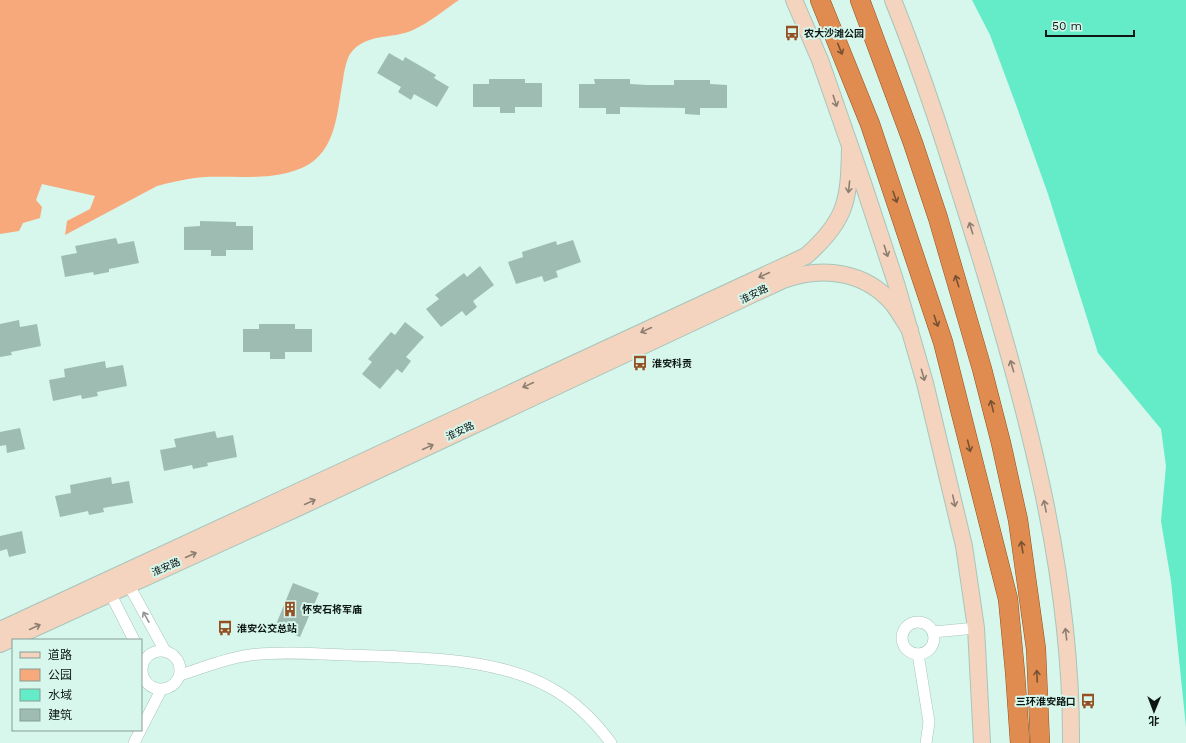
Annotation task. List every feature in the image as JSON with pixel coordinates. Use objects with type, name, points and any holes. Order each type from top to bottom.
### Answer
[{"type":"highway","points":[[820,0],[870,124],[943,342],[1008,599],[1016,672],[1019,742]]},
{"type":"highway","points":[[860,0],[913,143],[938,218],[982,369],[1001,443],[1018,520],[1035,642],[1040,743]]},
{"type":"main road","points":[[794,0],[820,60],[867,193],[896,283],[925,383],[964,546],[976,628],[982,743]]},
{"type":"main road","points":[[893,0],[944,140],[1002,328],[1021,397],[1051,536],[1064,617],[1070,680],[1071,743]]},
{"type":"main road","name":"淮安路","points":[[125,579],[806,256],[826,237],[843,211],[849,185],[850,148]]},
{"type":"main road","name":"淮安路","points":[[0,630],[107,587],[311,501],[783,280],[797,275],[830,273],[854,276],[873,286],[893,304],[910,330]]},
{"type":"main road","name":"淮安路","points":[[0,644],[107,587]]},
{"type":"street","points":[[125,579],[166,651],[176,657],[181,669],[180,675],[173,686],[161,690],[149,685],[145,680],[142,668],[143,656],[166,651]]},
{"type":"street","points":[[107,587],[133,639]]},
{"type":"street","points":[[916,622],[926,624],[933,632],[934,638],[931,648],[928,651],[918,654],[909,651],[903,643],[903,633],[906,628],[916,622]]},
{"type":"street","points":[[933,632],[976,628]]},
{"type":"street","points":[[180,675],[238,657],[275,653],[417,659],[484,665],[515,673],[551,688],[581,708],[611,743]]},
{"type":"street","points":[[918,654],[929,722],[926,743]]},
{"type":"street","points":[[142,727],[161,690]]},
{"type":"street","points":[[134,743],[140,731]]},
{"type":"green space","points":[[0,0],[459,0],[431,20],[413,30],[396,35],[371,39],[356,47],[350,54],[346,63],[337,117],[329,141],[315,160],[304,167],[268,176],[199,178],[181,180],[157,186],[65,235],[67,221],[90,209],[95,196],[42,184],[36,200],[42,207],[40,218],[23,223],[19,231],[0,234]]},
{"type":"water","points":[[972,0],[1186,0],[1186,727],[1171,581],[1161,521],[1166,466],[1161,429],[1098,353],[1048,194],[990,35]]},
{"type":"building","points":[[389,53],[403,61],[405,57],[436,75],[434,78],[449,87],[437,107],[414,94],[411,100],[398,92],[401,87],[377,73]]},
{"type":"building","points":[[489,79],[525,79],[525,83],[542,83],[542,107],[515,107],[515,113],[500,113],[500,107],[473,107],[473,84],[489,84]]},
{"type":"building","points":[[594,79],[630,79],[630,84],[647,85],[674,85],[674,80],[710,80],[710,84],[727,85],[727,108],[700,108],[700,115],[685,114],[685,108],[620,107],[620,114],[606,114],[606,108],[579,108],[579,84],[595,84]]},
{"type":"building","points":[[200,221],[236,222],[236,226],[253,226],[253,250],[226,250],[226,256],[211,256],[211,250],[184,250],[184,227],[200,226]]},
{"type":"building","points":[[116,238],[118,244],[134,241],[139,263],[109,269],[109,272],[94,275],[93,272],[65,277],[61,256],[77,253],[75,246]]},
{"type":"building","points":[[573,240],[581,262],[556,271],[558,277],[544,282],[542,276],[516,284],[508,262],[523,257],[522,252],[556,241],[557,245]]},
{"type":"building","points":[[480,266],[494,285],[473,301],[477,307],[466,316],[462,311],[441,327],[426,309],[439,299],[435,295],[464,273],[467,277]]},
{"type":"building","points":[[19,320],[20,327],[37,324],[41,346],[11,352],[12,355],[0,357],[0,324]]},
{"type":"building","points":[[405,322],[424,337],[406,357],[411,361],[402,373],[397,369],[380,389],[362,374],[372,362],[368,359],[391,332],[395,335]]},
{"type":"building","points":[[259,324],[295,324],[295,329],[312,329],[312,352],[285,352],[285,359],[270,359],[270,352],[243,352],[243,329],[259,329]]},
{"type":"building","points":[[105,361],[106,368],[123,365],[127,386],[97,392],[98,396],[82,399],[81,395],[53,401],[49,380],[65,377],[64,369]]},
{"type":"building","points":[[20,428],[25,449],[7,453],[6,445],[0,446],[0,432]]},
{"type":"building","points":[[215,431],[217,438],[233,435],[237,457],[207,463],[208,466],[193,469],[192,465],[164,471],[160,450],[176,447],[174,439]]},
{"type":"building","points":[[111,477],[112,484],[129,481],[133,503],[103,508],[104,512],[89,515],[88,511],[60,517],[55,496],[71,493],[70,485]]},
{"type":"building","points":[[22,531],[26,553],[9,557],[7,549],[0,551],[0,536]]},
{"type":"building","name":"怀安石将军庙","points":[[293,583],[319,593],[300,637],[275,627]]},
{"type":"place","name":"农大沙滩公园","points":[[792,33]]},
{"type":"place","name":"淮安科贡","points":[[640,363]]},
{"type":"place","name":"怀安石将军庙","points":[[290,609]]},
{"type":"place","name":"淮安公交总站","points":[[225,628]]},
{"type":"place","name":"三环淮安路口","points":[[1088,701]]}]
